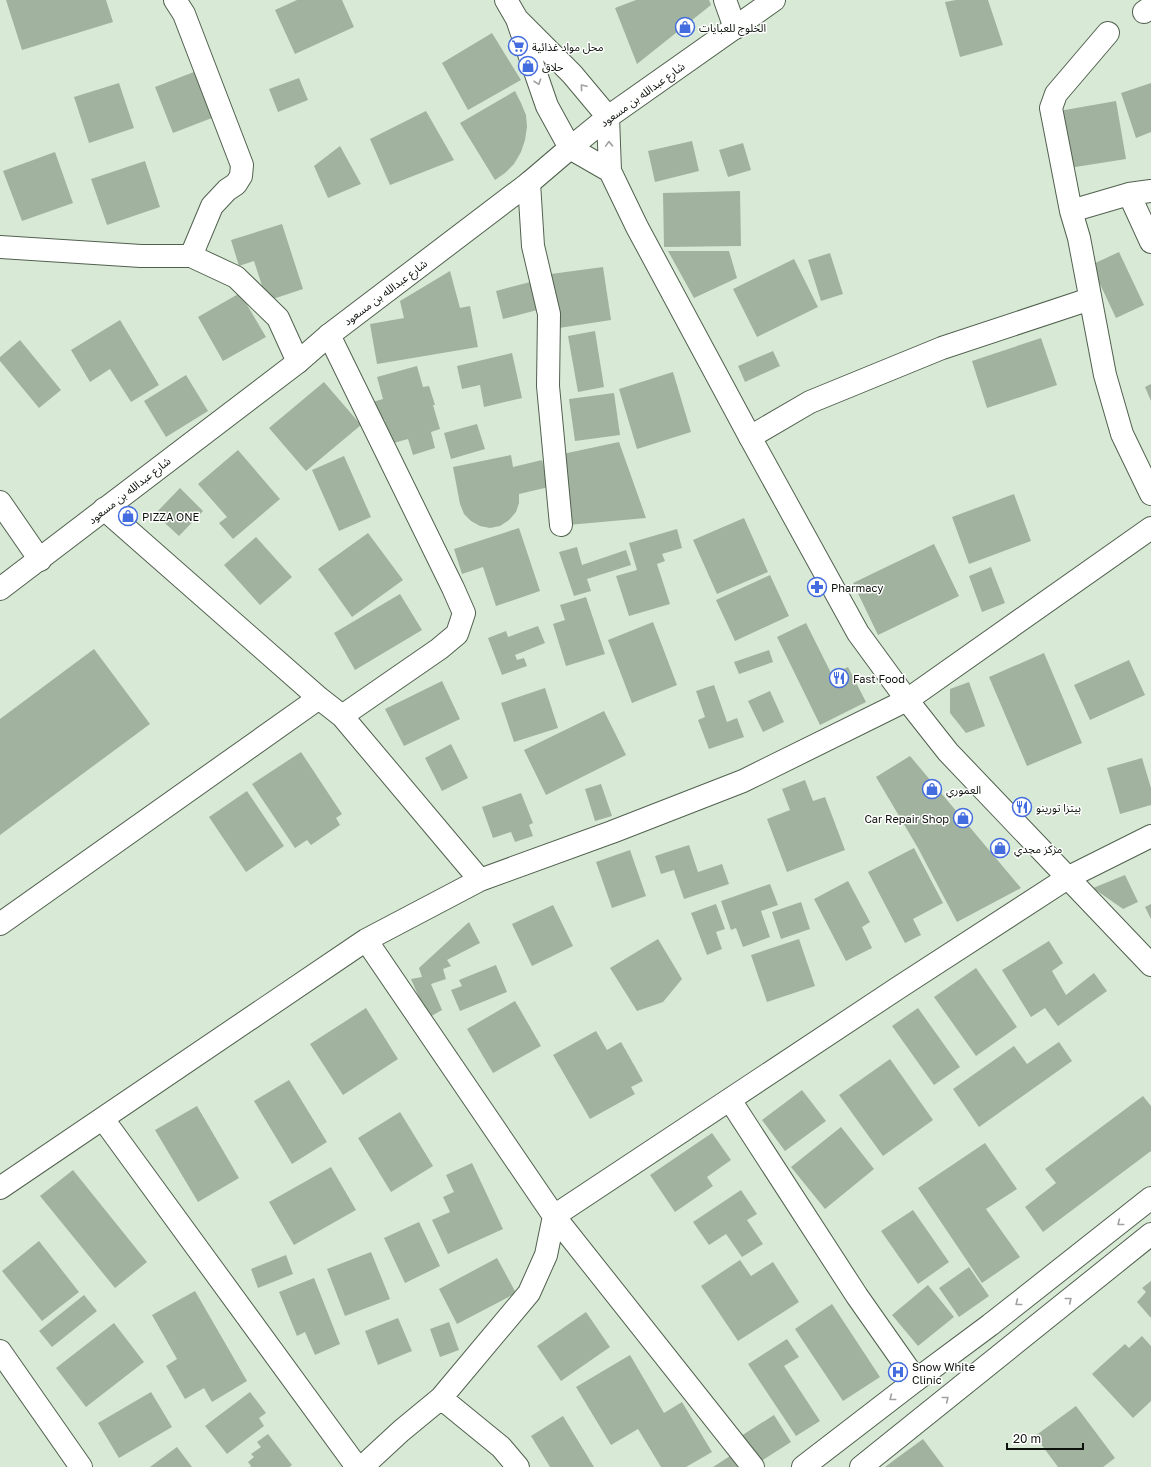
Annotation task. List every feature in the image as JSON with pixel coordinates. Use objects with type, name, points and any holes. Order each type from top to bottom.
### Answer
[{"type":"street","points":[[175,0],[184,14],[242,165],[241,176],[236,184],[226,190],[212,206],[191,256]]},
{"type":"street","points":[[506,0],[517,19],[547,106],[570,148],[610,171]]},
{"type":"street","points":[[724,0],[735,28]]},
{"type":"street","name":"شارع عبدالله بن مسعود","points":[[0,589],[298,362],[330,335],[529,183],[608,117],[774,0]]},
{"type":"street","points":[[517,19],[572,74],[608,117],[610,171],[637,228],[858,633],[907,700],[948,752],[1151,965]]},
{"type":"street","points":[[1108,32],[1056,94],[1051,108],[1071,211],[1079,238],[1105,375],[1122,434],[1151,494]]},
{"type":"street","points":[[529,183],[533,246],[548,314],[548,386],[561,526]]},
{"type":"street","points":[[1071,211],[1129,194],[1151,191]]},
{"type":"street","points":[[1129,194],[1151,242]]},
{"type":"street","points":[[0,247],[141,256],[191,256],[236,277],[278,318],[298,362]]},
{"type":"street","points":[[750,437],[810,402],[935,351],[1090,298]]},
{"type":"street","points":[[330,335],[464,613],[457,634],[440,649],[342,716]]},
{"type":"street","points":[[0,502],[40,560]]},
{"type":"street","points":[[104,509],[319,698],[342,716],[480,880]]},
{"type":"street","points":[[0,1188],[366,940],[480,880],[612,832],[743,781],[907,700],[1151,528]]},
{"type":"street","points":[[0,924],[319,698]]},
{"type":"street","points":[[362,1467],[401,1431],[442,1398],[529,1293],[546,1255],[554,1216],[898,988],[1068,878],[1151,836]]},
{"type":"street","points":[[366,940],[554,1216],[753,1467]]},
{"type":"street","points":[[730,1100],[857,1296],[916,1380]]},
{"type":"street","points":[[102,1119],[357,1467]]},
{"type":"street","points":[[803,1467],[990,1325],[1151,1198]]},
{"type":"street","points":[[861,1467],[1151,1234]]},
{"type":"street","points":[[0,1350],[81,1467]]},
{"type":"street","points":[[442,1398],[501,1447],[518,1467]]},
{"type":"building","points":[[6,0],[106,0],[113,22],[22,50]]},
{"type":"building","points":[[297,0],[342,0],[354,27],[295,54],[275,10]]},
{"type":"building","points":[[636,0],[709,0],[711,5],[637,64],[615,8]]},
{"type":"building","points":[[956,0],[988,0],[1003,45],[960,57],[945,2]]},
{"type":"building","points":[[492,33],[521,80],[468,110],[442,63]]},
{"type":"building","points":[[199,70],[217,116],[173,133],[155,87]]},
{"type":"building","points":[[299,78],[308,100],[278,112],[269,89]]},
{"type":"building","points":[[119,83],[134,128],[89,143],[74,97]]},
{"type":"building","points":[[1151,83],[1151,132],[1136,138],[1121,93]]},
{"type":"building","points":[[515,91],[526,115],[527,127],[525,140],[521,152],[514,164],[495,180],[460,123]]},
{"type":"building","points":[[1116,101],[1126,159],[1069,168],[1059,111]]},
{"type":"building","points":[[426,111],[454,160],[390,185],[370,139]]},
{"type":"building","points":[[692,141],[699,171],[655,182],[648,151]]},
{"type":"building","points":[[743,143],[751,170],[728,177],[719,150]]},
{"type":"building","points":[[340,146],[361,184],[328,198],[314,166]]},
{"type":"building","points":[[55,152],[73,203],[22,221],[3,171]]},
{"type":"building","points":[[145,161],[160,207],[107,225],[91,179]]},
{"type":"building","points":[[740,191],[741,246],[664,247],[663,193]]},
{"type":"building","points":[[282,224],[303,289],[267,301],[254,261],[239,266],[231,240]]},
{"type":"building","points":[[668,251],[729,251],[737,278],[694,298]]},
{"type":"building","points":[[1119,252],[1144,305],[1116,318],[1091,265]]},
{"type":"building","points":[[830,253],[843,294],[821,301],[808,260]]},
{"type":"building","points":[[794,259],[818,307],[757,337],[733,289]]},
{"type":"building","points":[[603,267],[611,320],[559,328],[551,274]]},
{"type":"building","points":[[450,271],[460,308],[470,306],[478,347],[377,364],[370,324],[404,318],[400,301]]},
{"type":"building","points":[[534,281],[541,309],[503,319],[496,291]]},
{"type":"building","points":[[240,293],[266,337],[223,361],[198,317]]},
{"type":"building","points":[[120,320],[159,385],[131,402],[110,369],[90,382],[71,350]]},
{"type":"building","points":[[595,331],[604,387],[578,392],[568,336]]},
{"type":"building","points":[[1041,338],[1057,385],[987,408],[972,361]]},
{"type":"building","points":[[20,340],[61,390],[39,408],[0,361],[0,357]]},
{"type":"building","points":[[773,351],[780,366],[745,382],[738,366]]},
{"type":"building","points":[[512,353],[522,398],[484,407],[480,385],[462,389],[457,366]]},
{"type":"building","points":[[417,366],[423,387],[429,386],[440,429],[431,432],[435,448],[413,455],[408,439],[390,444],[384,419],[375,422],[369,403],[383,399],[377,377]]},
{"type":"building","points":[[673,372],[691,432],[637,449],[619,389]]},
{"type":"building","points":[[186,375],[208,411],[166,437],[144,401]]},
{"type":"building","points":[[324,382],[361,425],[306,471],[269,428]]},
{"type":"building","points":[[1151,384],[1151,401],[1145,387]]},
{"type":"building","points":[[614,393],[620,435],[575,441],[569,399]]},
{"type":"building","points":[[477,424],[485,449],[451,459],[444,433]]},
{"type":"building","points":[[619,442],[646,518],[568,525],[558,455]]},
{"type":"building","points":[[238,450],[280,499],[233,539],[219,523],[227,517],[198,484]]},
{"type":"building","points":[[511,455],[513,467],[542,460],[549,487],[519,494],[519,503],[516,512],[509,520],[500,526],[490,528],[480,526],[471,521],[464,514],[460,504],[453,467]]},
{"type":"building","points":[[344,456],[371,517],[339,531],[312,470]]},
{"type":"building","points":[[180,488],[203,511],[179,536],[155,514]]},
{"type":"building","points":[[1014,494],[1031,541],[969,564],[952,517]]},
{"type":"building","points":[[744,518],[768,572],[717,594],[693,540]]},
{"type":"building","points":[[519,528],[540,591],[496,606],[483,567],[462,574],[454,549]]},
{"type":"building","points":[[677,529],[682,548],[662,554],[665,561],[657,564],[670,604],[629,616],[616,576],[637,570],[629,543]]},
{"type":"building","points":[[368,533],[403,580],[352,617],[318,569]]},
{"type":"building","points":[[256,537],[292,577],[260,605],[224,565]]},
{"type":"building","points":[[934,544],[959,596],[878,635],[853,583]]},
{"type":"building","points":[[577,547],[582,565],[626,550],[631,565],[587,579],[591,591],[574,596],[559,552]]},
{"type":"building","points":[[991,567],[1005,603],[982,612],[969,576]]},
{"type":"building","points":[[770,575],[789,616],[735,641],[716,600]]},
{"type":"building","points":[[400,594],[422,630],[355,670],[334,633]]},
{"type":"building","points":[[586,597],[605,654],[566,666],[553,624],[565,620],[560,605]]},
{"type":"building","points":[[653,622],[677,685],[632,703],[608,640]]},
{"type":"building","points":[[806,623],[832,675],[848,667],[866,702],[820,725],[777,637]]},
{"type":"building","points":[[538,626],[545,643],[515,655],[517,660],[524,658],[527,666],[502,675],[488,638],[506,631],[508,637]]},
{"type":"building","points":[[94,649],[150,724],[0,835],[0,719]]},
{"type":"building","points":[[769,650],[773,662],[739,674],[734,662]]},
{"type":"building","points":[[1044,653],[1082,743],[1027,766],[989,677]]},
{"type":"building","points":[[1129,660],[1145,695],[1090,720],[1074,685]]},
{"type":"building","points":[[442,681],[460,719],[404,746],[385,709]]},
{"type":"building","points":[[969,682],[985,726],[966,733],[950,713],[950,689]]},
{"type":"building","points":[[714,685],[727,722],[737,718],[744,737],[709,749],[698,720],[705,717],[696,691]]},
{"type":"building","points":[[545,688],[558,728],[514,742],[501,703]]},
{"type":"building","points":[[770,691],[784,722],[763,732],[748,701]]},
{"type":"building","points":[[604,711],[626,755],[546,795],[524,750]]},
{"type":"building","points":[[451,744],[468,778],[442,791],[425,758]]},
{"type":"building","points":[[301,752],[342,814],[336,818],[340,825],[311,845],[307,840],[295,848],[252,784]]},
{"type":"building","points":[[910,756],[1021,888],[957,922],[918,848],[876,777]]},
{"type":"building","points":[[1142,758],[1151,788],[1151,805],[1120,814],[1107,768]]},
{"type":"building","points":[[805,780],[813,801],[825,797],[845,850],[787,872],[767,819],[790,810],[782,789]]},
{"type":"building","points":[[601,784],[612,816],[595,821],[585,789]]},
{"type":"building","points":[[247,791],[284,846],[246,872],[209,817]]},
{"type":"building","points":[[521,793],[533,823],[529,825],[533,836],[515,842],[511,832],[493,838],[482,807]]},
{"type":"building","points":[[689,845],[698,872],[722,864],[729,884],[684,899],[674,870],[661,874],[655,856]]},
{"type":"building","points":[[914,848],[943,903],[913,919],[921,935],[905,943],[868,872]]},
{"type":"building","points":[[630,850],[646,896],[612,908],[596,862]]},
{"type":"building","points":[[1125,875],[1138,902],[1123,909],[1093,888]]},
{"type":"building","points":[[848,881],[870,922],[862,927],[872,948],[846,961],[814,899]]},
{"type":"building","points":[[770,884],[778,905],[761,911],[770,937],[743,947],[736,928],[731,930],[721,901]]},
{"type":"building","points":[[801,902],[810,929],[781,939],[772,912]]},
{"type":"building","points":[[716,904],[725,929],[716,932],[722,949],[707,955],[691,913]]},
{"type":"building","points":[[1151,904],[1151,919],[1145,907]]},
{"type":"building","points":[[553,905],[573,946],[532,966],[512,924]]},
{"type":"building","points":[[469,922],[480,943],[447,960],[451,966],[443,969],[446,979],[431,984],[442,1010],[428,1018],[411,979],[422,977],[419,968]]},
{"type":"building","points":[[658,939],[682,979],[663,1002],[637,1011],[610,968]]},
{"type":"building","points":[[799,939],[815,986],[767,1002],[751,955]]},
{"type":"building","points":[[1049,941],[1063,963],[1052,971],[1066,995],[1094,973],[1107,991],[1058,1026],[1045,1008],[1031,1017],[1002,970]]},
{"type":"building","points":[[496,965],[507,992],[460,1011],[451,990],[462,986],[459,980]]},
{"type":"building","points":[[976,968],[1017,1027],[976,1056],[934,997]]},
{"type":"building","points":[[515,1001],[541,1046],[493,1073],[467,1029]]},
{"type":"building","points":[[366,1008],[398,1059],[343,1095],[310,1044]]},
{"type":"building","points":[[918,1008],[960,1067],[934,1085],[892,1026]]},
{"type":"building","points":[[596,1031],[607,1050],[621,1042],[643,1081],[631,1087],[635,1094],[590,1119],[553,1055]]},
{"type":"building","points":[[1059,1042],[1072,1061],[979,1127],[953,1089],[1014,1046],[1027,1064]]},
{"type":"building","points":[[890,1059],[933,1120],[883,1156],[839,1095]]},
{"type":"building","points":[[289,1080],[327,1142],[292,1164],[254,1101]]},
{"type":"building","points":[[802,1090],[826,1121],[785,1151],[762,1120]]},
{"type":"building","points":[[1143,1096],[1151,1106],[1151,1151],[1043,1232],[1025,1207],[1056,1183],[1045,1169]]},
{"type":"building","points":[[197,1106],[239,1178],[198,1202],[155,1130]]},
{"type":"building","points":[[400,1112],[433,1166],[391,1192],[358,1138]]},
{"type":"building","points":[[841,1127],[874,1169],[825,1209],[791,1167]]},
{"type":"building","points":[[712,1133],[731,1160],[707,1177],[713,1186],[675,1212],[650,1175]]},
{"type":"building","points":[[985,1143],[1017,1189],[986,1209],[1020,1257],[982,1283],[918,1188]]},
{"type":"building","points":[[472,1163],[503,1229],[448,1254],[432,1220],[450,1212],[443,1197],[454,1192],[446,1175]]},
{"type":"building","points":[[331,1167],[356,1210],[294,1245],[269,1202]]},
{"type":"building","points":[[73,1170],[147,1262],[115,1288],[40,1196]]},
{"type":"building","points":[[741,1190],[757,1214],[747,1220],[763,1244],[742,1257],[726,1234],[709,1245],[693,1222]]},
{"type":"building","points":[[913,1210],[949,1262],[918,1284],[881,1231]]},
{"type":"building","points":[[419,1222],[440,1266],[405,1283],[384,1238]]},
{"type":"building","points":[[39,1241],[79,1292],[42,1321],[2,1271]]},
{"type":"building","points":[[371,1252],[390,1299],[345,1316],[327,1269]]},
{"type":"building","points":[[286,1255],[293,1274],[258,1288],[251,1269]]},
{"type":"building","points":[[497,1258],[516,1293],[457,1324],[439,1289]]},
{"type":"building","points":[[740,1260],[751,1276],[773,1262],[799,1302],[738,1341],[701,1286]]},
{"type":"building","points":[[969,1267],[989,1296],[959,1317],[939,1288]]},
{"type":"building","points":[[314,1278],[340,1344],[315,1355],[305,1332],[297,1336],[279,1292]]},
{"type":"building","points":[[1151,1281],[1151,1318],[1137,1302],[1146,1292],[1142,1288]]},
{"type":"building","points":[[928,1285],[954,1317],[918,1346],[892,1315]]},
{"type":"building","points":[[195,1291],[247,1381],[212,1402],[204,1388],[185,1399],[166,1366],[177,1359],[152,1315]]},
{"type":"building","points":[[84,1295],[97,1311],[52,1347],[39,1331]]},
{"type":"building","points":[[832,1304],[880,1377],[843,1401],[795,1329]]},
{"type":"building","points":[[586,1312],[610,1347],[561,1381],[537,1346]]},
{"type":"building","points":[[398,1318],[412,1351],[378,1365],[365,1331]]},
{"type":"building","points":[[449,1322],[459,1350],[440,1357],[430,1329]]},
{"type":"building","points":[[114,1323],[144,1362],[86,1407],[56,1368]]},
{"type":"building","points":[[1142,1336],[1151,1346],[1151,1401],[1133,1418],[1092,1374],[1125,1344],[1129,1348]]},
{"type":"building","points":[[787,1339],[799,1357],[784,1366],[820,1421],[796,1436],[748,1364]]},
{"type":"building","points":[[630,1355],[664,1413],[682,1402],[712,1452],[686,1467],[661,1467],[638,1429],[611,1445],[576,1387]]},
{"type":"building","points":[[151,1392],[172,1427],[119,1458],[98,1423]]},
{"type":"building","points":[[250,1392],[266,1413],[259,1418],[264,1426],[227,1454],[205,1426]]},
{"type":"building","points":[[1076,1406],[1115,1458],[1103,1467],[1058,1467],[1035,1436]]},
{"type":"building","points":[[774,1415],[791,1442],[758,1463],[741,1436]]},
{"type":"building","points":[[563,1416],[594,1467],[550,1467],[531,1436]]},
{"type":"building","points":[[268,1434],[292,1465],[289,1467],[250,1467],[251,1466],[248,1462],[254,1457],[251,1454],[261,1447],[257,1442]]},
{"type":"building","points":[[923,1439],[944,1467],[885,1467],[897,1458]]},
{"type":"building","points":[[177,1447],[192,1467],[150,1467]]},
{"type":"building","points":[[730,1456],[738,1467],[713,1467]]},
{"type":"place","name":"الخلوج للعبايات","points":[[685,27]]},
{"type":"place","name":"محل مواد غذائية","points":[[518,46]]},
{"type":"place","name":"حلاق","points":[[528,66]]},
{"type":"place","name":"PIZZA ONE","points":[[128,516]]},
{"type":"place","name":"Pharmacy","points":[[817,587]]},
{"type":"place","name":"Fast Food","points":[[839,678]]},
{"type":"place","name":"العموري","points":[[932,789]]},
{"type":"place","name":"بيتزا تورينو","points":[[1022,807]]},
{"type":"place","name":"Car Repair Shop","points":[[963,818]]},
{"type":"place","name":"مركز مجدي","points":[[1000,848]]},
{"type":"place","name":"Snow White Clinic","points":[[898,1372]]}]
